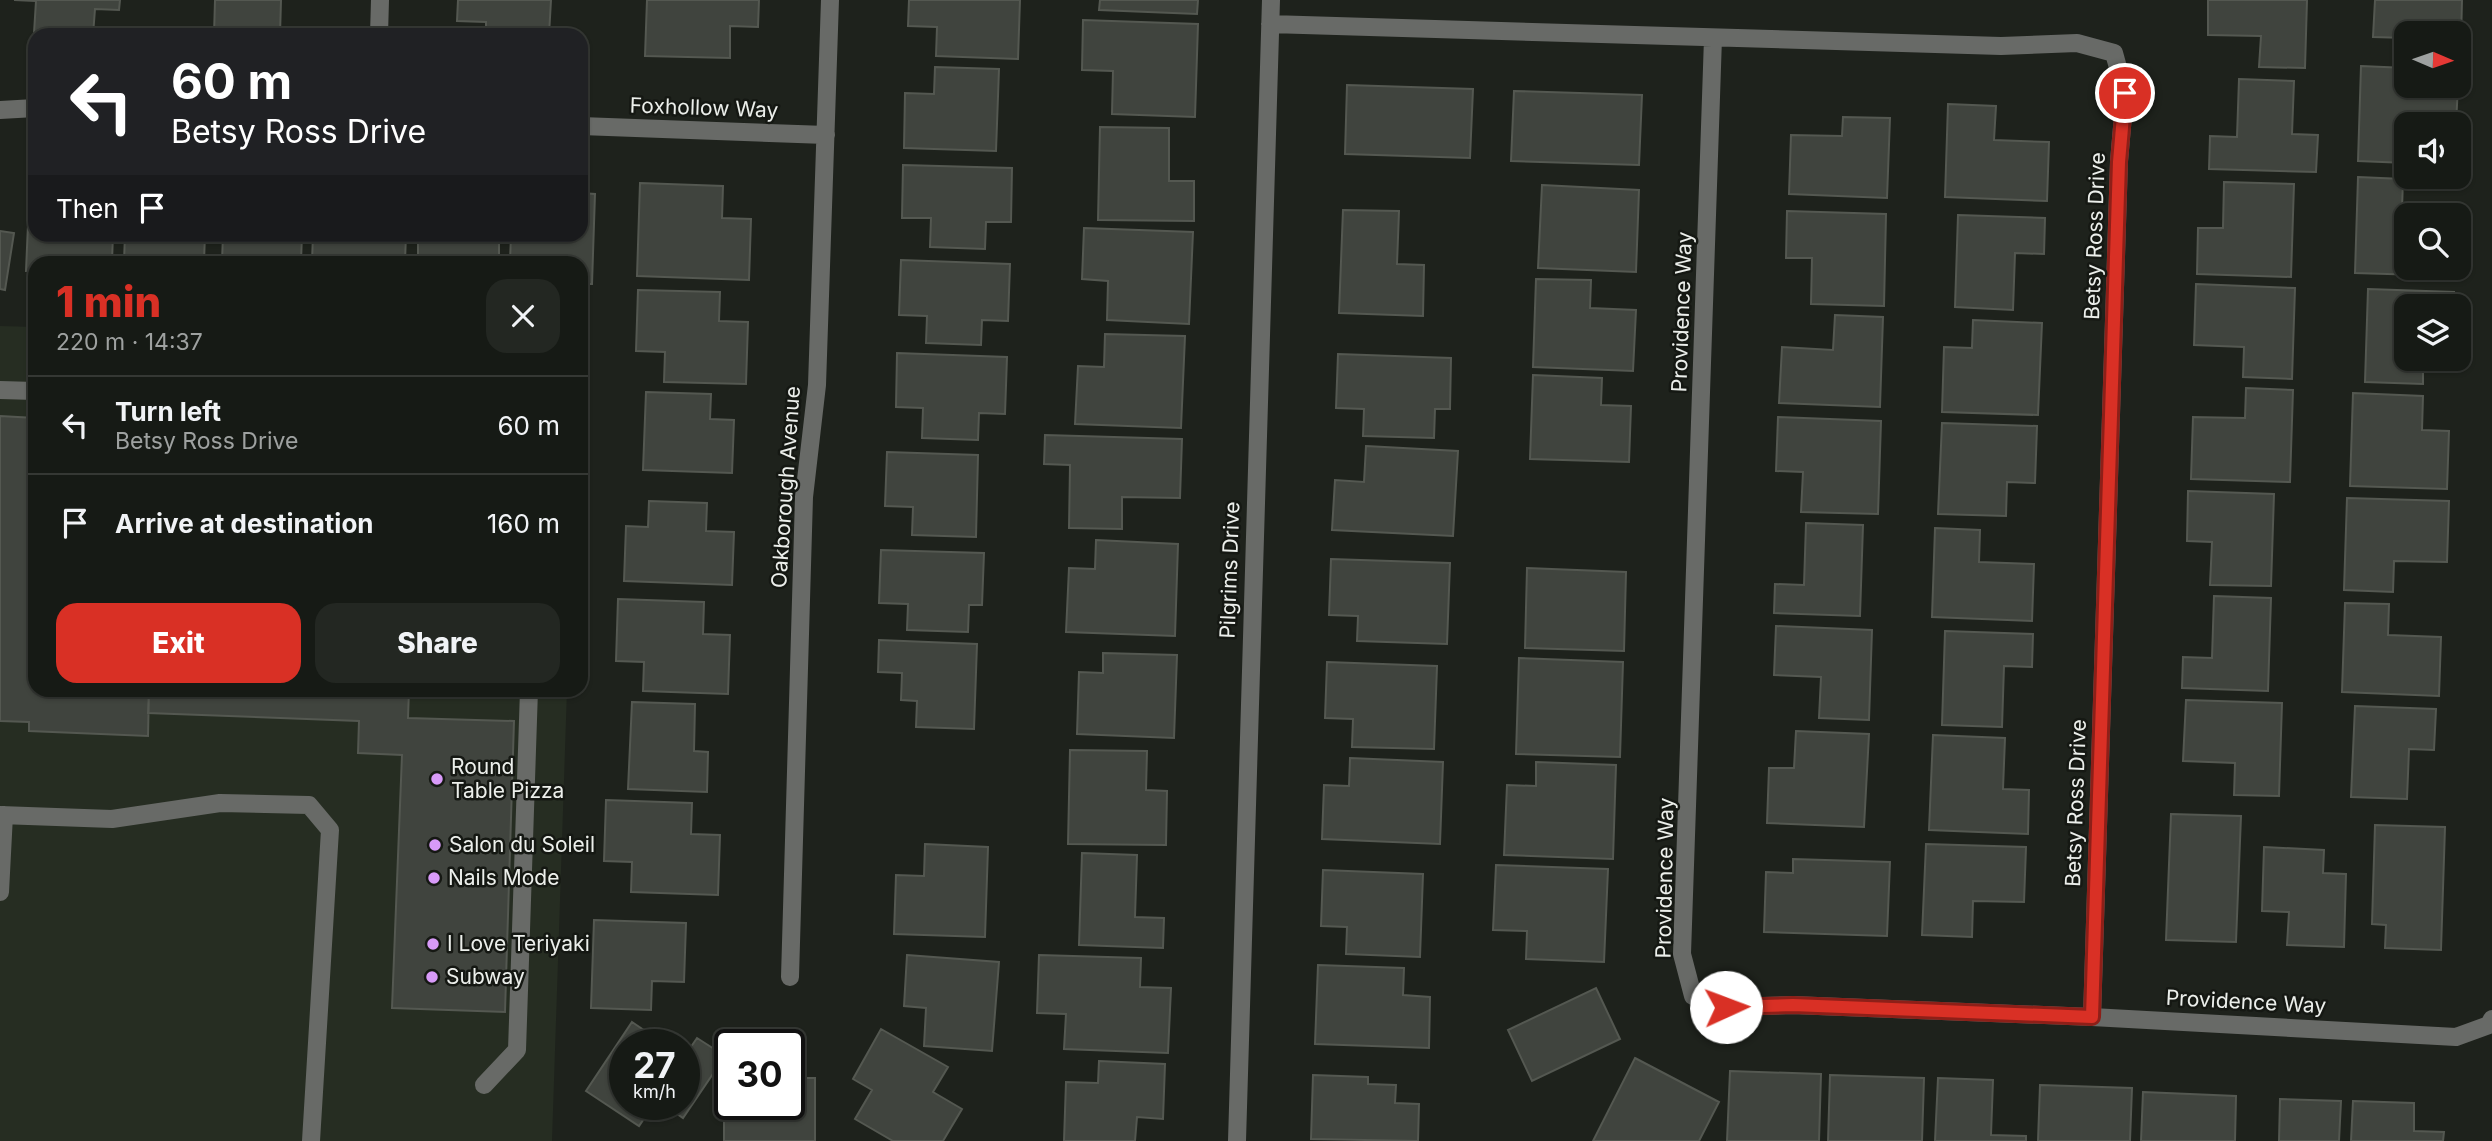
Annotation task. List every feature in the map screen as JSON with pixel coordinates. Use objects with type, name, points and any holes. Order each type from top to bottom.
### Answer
[{"type":"street","points":[[379,28],[380,0]]},
{"type":"street","name":"Oakborough Avenue","points":[[790,976],[804,497],[817,385],[830,0]]},
{"type":"street","name":"Pilgrims Drive","points":[[1237,1141],[1271,0]]},
{"type":"street","name":"Betsy Ross Drive","points":[[1270,24],[2001,46],[2077,43],[2114,53],[2125,93],[2119,175],[2092,1017]]},
{"type":"street","name":"Providence Way","points":[[1713,38],[1682,954],[1693,996],[1726,1007],[1793,1005],[2092,1017],[2456,1037],[2488,1025],[2492,1019]]},
{"type":"street","points":[[0,110],[28,108]]},
{"type":"street","name":"Foxhollow Way","points":[[588,126],[825,135]]},
{"type":"street","points":[[0,390],[28,391]]},
{"type":"street","points":[[484,1085],[517,1049],[529,697]]},
{"type":"street","points":[[0,892],[2,815],[112,819],[220,803],[309,805],[330,830],[312,1141]]},
{"type":"shaded area","points":[[0,326],[28,327],[28,697],[567,697],[552,1141],[0,1141]]},
{"type":"building","points":[[14,0],[120,0],[119,10],[95,9],[94,28],[34,28],[36,1]]},
{"type":"building","points":[[215,0],[281,0],[280,28],[214,28]]},
{"type":"building","points":[[458,0],[551,0],[549,28],[486,28],[486,22],[457,21]]},
{"type":"building","points":[[647,0],[759,0],[758,27],[730,26],[730,58],[645,56]]},
{"type":"building","points":[[909,0],[1020,0],[1018,59],[936,56],[937,27],[908,26]]},
{"type":"building","points":[[1100,0],[1198,0],[1197,14],[1099,10]]},
{"type":"building","points":[[2208,0],[2307,0],[2305,68],[2259,67],[2261,36],[2208,35]]},
{"type":"building","points":[[2375,0],[2462,0],[2461,21],[2394,21],[2394,38],[2373,37]]},
{"type":"building","points":[[1083,20],[1198,24],[1195,117],[1112,114],[1113,71],[1082,70]]},
{"type":"building","points":[[2361,66],[2394,67],[2394,98],[2457,98],[2457,112],[2394,112],[2394,162],[2358,161]]},
{"type":"building","points":[[935,67],[999,69],[996,151],[904,148],[905,93],[934,94]]},
{"type":"building","points":[[2239,79],[2294,81],[2292,134],[2318,135],[2316,172],[2209,169],[2210,136],[2237,137]]},
{"type":"building","points":[[1347,85],[1473,89],[1470,158],[1345,154]]},
{"type":"building","points":[[1514,91],[1642,95],[1639,165],[1511,161]]},
{"type":"building","points":[[1948,104],[1996,106],[1994,140],[2049,142],[2047,201],[1945,197]]},
{"type":"building","points":[[1843,117],[1890,118],[1887,198],[1789,194],[1791,135],[1842,136]]},
{"type":"building","points":[[1100,127],[1169,128],[1169,181],[1194,181],[1194,221],[1098,220]]},
{"type":"building","points":[[903,165],[1012,168],[1011,222],[986,222],[985,249],[930,247],[931,218],[902,218]]},
{"type":"building","points":[[2358,177],[2394,179],[2394,189],[2403,189],[2402,203],[2394,203],[2394,274],[2355,273]]},
{"type":"building","points":[[2224,182],[2294,184],[2291,277],[2197,274],[2198,228],[2223,228]]},
{"type":"building","points":[[640,183],[723,186],[722,218],[751,219],[749,280],[637,276]]},
{"type":"building","points":[[1542,185],[1639,190],[1636,272],[1538,268]]},
{"type":"building","points":[[588,194],[595,194],[592,284],[588,284],[588,256],[510,256],[511,242],[588,242]]},
{"type":"building","points":[[1343,210],[1399,211],[1397,264],[1424,265],[1423,316],[1339,313]]},
{"type":"building","points":[[1787,211],[1886,214],[1884,306],[1811,304],[1812,258],[1786,258]]},
{"type":"building","points":[[1958,215],[2045,218],[2044,254],[2015,253],[2013,310],[1955,307]]},
{"type":"building","points":[[28,224],[28,242],[113,242],[112,256],[28,256],[26,271]]},
{"type":"building","points":[[1084,228],[1193,232],[1189,324],[1107,320],[1108,281],[1082,279]]},
{"type":"building","points":[[0,231],[14,233],[5,290],[0,289]]},
{"type":"building","points":[[125,242],[205,242],[204,256],[124,256]]},
{"type":"building","points":[[223,242],[302,242],[301,256],[222,256]]},
{"type":"building","points":[[313,242],[406,242],[405,256],[312,256]]},
{"type":"building","points":[[418,242],[499,242],[499,256],[418,256]]},
{"type":"building","points":[[901,260],[1010,264],[1008,321],[982,320],[981,345],[926,343],[927,316],[899,315]]},
{"type":"building","points":[[1536,279],[1591,280],[1590,308],[1636,310],[1633,371],[1533,367]]},
{"type":"building","points":[[2196,284],[2295,288],[2292,379],[2243,377],[2244,347],[2194,345]]},
{"type":"building","points":[[2368,289],[2454,292],[2394,294],[2394,371],[2423,371],[2423,384],[2365,382]]},
{"type":"building","points":[[638,290],[720,292],[719,321],[748,322],[746,384],[664,382],[665,352],[636,351]]},
{"type":"building","points":[[1835,315],[1883,317],[1880,407],[1779,403],[1782,347],[1833,350]]},
{"type":"building","points":[[1973,320],[2042,323],[2038,415],[1942,412],[1944,347],[1972,348]]},
{"type":"building","points":[[1105,334],[1185,336],[1181,428],[1075,424],[1078,366],[1104,367]]},
{"type":"building","points":[[897,353],[1007,357],[1005,414],[979,413],[978,440],[922,438],[923,408],[896,407]]},
{"type":"building","points":[[1338,354],[1451,358],[1450,409],[1435,409],[1434,438],[1363,436],[1364,409],[1336,408]]},
{"type":"building","points":[[1533,375],[1602,378],[1601,405],[1631,406],[1629,462],[1530,459]]},
{"type":"building","points":[[2246,388],[2293,390],[2290,482],[2191,479],[2193,417],[2245,418]]},
{"type":"building","points":[[646,392],[711,394],[710,419],[734,420],[732,473],[643,470]]},
{"type":"building","points":[[2353,393],[2423,396],[2422,430],[2449,431],[2447,489],[2350,486]]},
{"type":"building","points":[[0,416],[28,418],[28,697],[149,697],[148,736],[29,731],[29,722],[0,721]]},
{"type":"building","points":[[1778,417],[1881,421],[1878,514],[1801,512],[1803,472],[1776,471]]},
{"type":"building","points":[[1942,423],[2037,426],[2035,483],[2007,482],[2006,516],[1938,514]]},
{"type":"building","points":[[1045,435],[1182,439],[1180,498],[1122,497],[1122,529],[1069,528],[1070,465],[1044,464]]},
{"type":"building","points":[[1366,446],[1458,451],[1453,536],[1332,530],[1335,480],[1364,482]]},
{"type":"building","points":[[887,452],[978,455],[976,537],[912,535],[913,507],[885,506]]},
{"type":"building","points":[[2188,491],[2274,494],[2271,586],[2210,585],[2212,542],[2187,541]]},
{"type":"building","points":[[2347,498],[2449,501],[2447,562],[2394,561],[2393,592],[2344,590]]},
{"type":"building","points":[[649,501],[707,503],[706,531],[734,532],[732,585],[624,581],[626,526],[648,527]]},
{"type":"building","points":[[1806,523],[1863,525],[1860,616],[1774,613],[1775,584],[1804,585]]},
{"type":"building","points":[[1935,528],[1980,530],[1979,562],[2034,564],[2032,621],[1932,617]]},
{"type":"building","points":[[1096,540],[1178,544],[1175,636],[1066,632],[1069,568],[1095,569]]},
{"type":"building","points":[[881,550],[984,553],[982,605],[969,605],[968,632],[907,630],[908,604],[879,603]]},
{"type":"building","points":[[1331,559],[1450,563],[1447,644],[1357,641],[1358,616],[1329,615]]},
{"type":"building","points":[[1527,568],[1626,572],[1624,651],[1525,648]]},
{"type":"building","points":[[2214,596],[2271,598],[2268,691],[2182,688],[2183,657],[2212,658]]},
{"type":"building","points":[[618,599],[704,602],[703,634],[730,635],[728,694],[643,691],[644,662],[616,661]]},
{"type":"building","points":[[2345,603],[2389,604],[2388,635],[2441,637],[2439,696],[2342,692]]},
{"type":"building","points":[[1776,626],[1872,630],[1869,720],[1819,718],[1821,677],[1774,675]]},
{"type":"building","points":[[1945,631],[2033,634],[2032,667],[2004,666],[2002,727],[1942,725]]},
{"type":"building","points":[[879,640],[977,644],[974,729],[916,727],[917,701],[901,700],[902,673],[878,672]]},
{"type":"building","points":[[1103,653],[1177,655],[1174,738],[1077,734],[1079,672],[1103,673]]},
{"type":"building","points":[[1519,658],[1623,662],[1620,757],[1516,754]]},
{"type":"building","points":[[1327,662],[1437,666],[1434,749],[1352,747],[1353,719],[1325,718]]},
{"type":"building","points":[[149,697],[409,697],[408,718],[514,721],[505,1012],[392,1008],[402,755],[358,753],[359,721],[148,713]]},
{"type":"building","points":[[2186,700],[2282,703],[2279,796],[2234,795],[2235,763],[2183,761]]},
{"type":"building","points":[[632,702],[695,704],[694,751],[708,752],[707,792],[628,789]]},
{"type":"building","points":[[2355,706],[2436,709],[2434,750],[2409,749],[2407,799],[2351,797]]},
{"type":"building","points":[[1796,731],[1869,734],[1864,827],[1767,823],[1769,768],[1794,768]]},
{"type":"building","points":[[1933,735],[2005,738],[2003,789],[2029,790],[2028,834],[1929,830]]},
{"type":"building","points":[[1070,750],[1147,751],[1146,790],[1167,791],[1166,845],[1068,844]]},
{"type":"building","points":[[1350,758],[1443,762],[1440,844],[1322,839],[1324,785],[1349,786]]},
{"type":"building","points":[[1536,762],[1616,765],[1613,859],[1504,855],[1507,785],[1536,786]]},
{"type":"building","points":[[606,800],[692,803],[691,834],[720,835],[718,895],[631,892],[632,862],[604,861]]},
{"type":"building","points":[[2171,814],[2241,816],[2236,942],[2166,940]]},
{"type":"building","points":[[2375,825],[2445,827],[2441,950],[2385,948],[2386,925],[2372,924]]},
{"type":"building","points":[[925,844],[988,847],[985,937],[894,934],[896,875],[924,876]]},
{"type":"building","points":[[1926,844],[2026,847],[2024,902],[1973,901],[1972,937],[1922,935]]},
{"type":"building","points":[[2264,847],[2324,850],[2323,873],[2346,874],[2344,947],[2287,945],[2289,912],[2262,911]]},
{"type":"building","points":[[1082,853],[1137,855],[1135,917],[1164,918],[1163,948],[1079,945]]},
{"type":"building","points":[[1793,859],[1890,862],[1887,936],[1764,932],[1766,872],[1793,873]]},
{"type":"building","points":[[1496,865],[1608,869],[1604,962],[1526,959],[1527,931],[1493,930]]},
{"type":"building","points":[[1323,870],[1423,874],[1420,957],[1346,954],[1347,927],[1321,926]]},
{"type":"building","points":[[594,920],[686,923],[684,982],[652,981],[651,1010],[591,1008]]},
{"type":"building","points":[[907,955],[999,962],[992,1051],[924,1046],[926,1008],[904,1006]]},
{"type":"building","points":[[1039,955],[1141,958],[1140,987],[1171,988],[1168,1053],[1064,1049],[1066,1014],[1037,1013]]},
{"type":"building","points":[[1318,965],[1404,968],[1403,995],[1430,997],[1429,1048],[1315,1044]]},
{"type":"building","points":[[1596,988],[1620,1039],[1532,1081],[1508,1030]]},
{"type":"building","points":[[632,1022],[642,1029],[627,1029]]},
{"type":"building","points":[[881,1029],[948,1067],[933,1092],[962,1109],[943,1141],[893,1141],[855,1119],[872,1090],[853,1079]]},
{"type":"building","points":[[700,1040],[714,1049],[714,1072],[700,1093]]},
{"type":"building","points":[[609,1056],[609,1106],[586,1091]]},
{"type":"building","points":[[1635,1058],[1719,1102],[1699,1141],[1593,1141]]},
{"type":"building","points":[[1099,1061],[1165,1064],[1163,1119],[1137,1117],[1135,1141],[1064,1141],[1066,1082],[1098,1083]]},
{"type":"building","points":[[1730,1071],[1821,1074],[1819,1141],[1727,1141]]},
{"type":"building","points":[[1313,1075],[1368,1077],[1368,1084],[1396,1085],[1395,1103],[1419,1104],[1418,1141],[1311,1139]]},
{"type":"building","points":[[1830,1075],[1924,1078],[1922,1141],[1828,1141]]},
{"type":"building","points":[[805,1078],[815,1078],[815,1141],[724,1141],[724,1120],[805,1120]]},
{"type":"building","points":[[1938,1078],[1993,1080],[1991,1135],[2026,1136],[2026,1141],[1935,1141]]},
{"type":"building","points":[[2040,1085],[2132,1088],[2130,1141],[2038,1141]]},
{"type":"building","points":[[2143,1092],[2236,1096],[2235,1141],[2141,1141]]},
{"type":"building","points":[[2280,1099],[2341,1101],[2339,1141],[2279,1141]]},
{"type":"building","points":[[2353,1101],[2414,1103],[2414,1131],[2444,1132],[2443,1141],[2351,1141]]},
{"type":"building","points":[[630,1120],[643,1120],[639,1126]]},
{"type":"place","name":"Round Table Pizza","points":[[437,779]]},
{"type":"place","name":"Salon du Soleil","points":[[435,845]]},
{"type":"place","name":"Nails Mode","points":[[434,878]]},
{"type":"place","name":"I Love Teriyaki","points":[[433,944]]},
{"type":"place","name":"Subway","points":[[432,977]]},
{"type":"route","points":[[1726,1007],[1793,1005],[2092,1017],[2119,162],[2125,93]]}]
